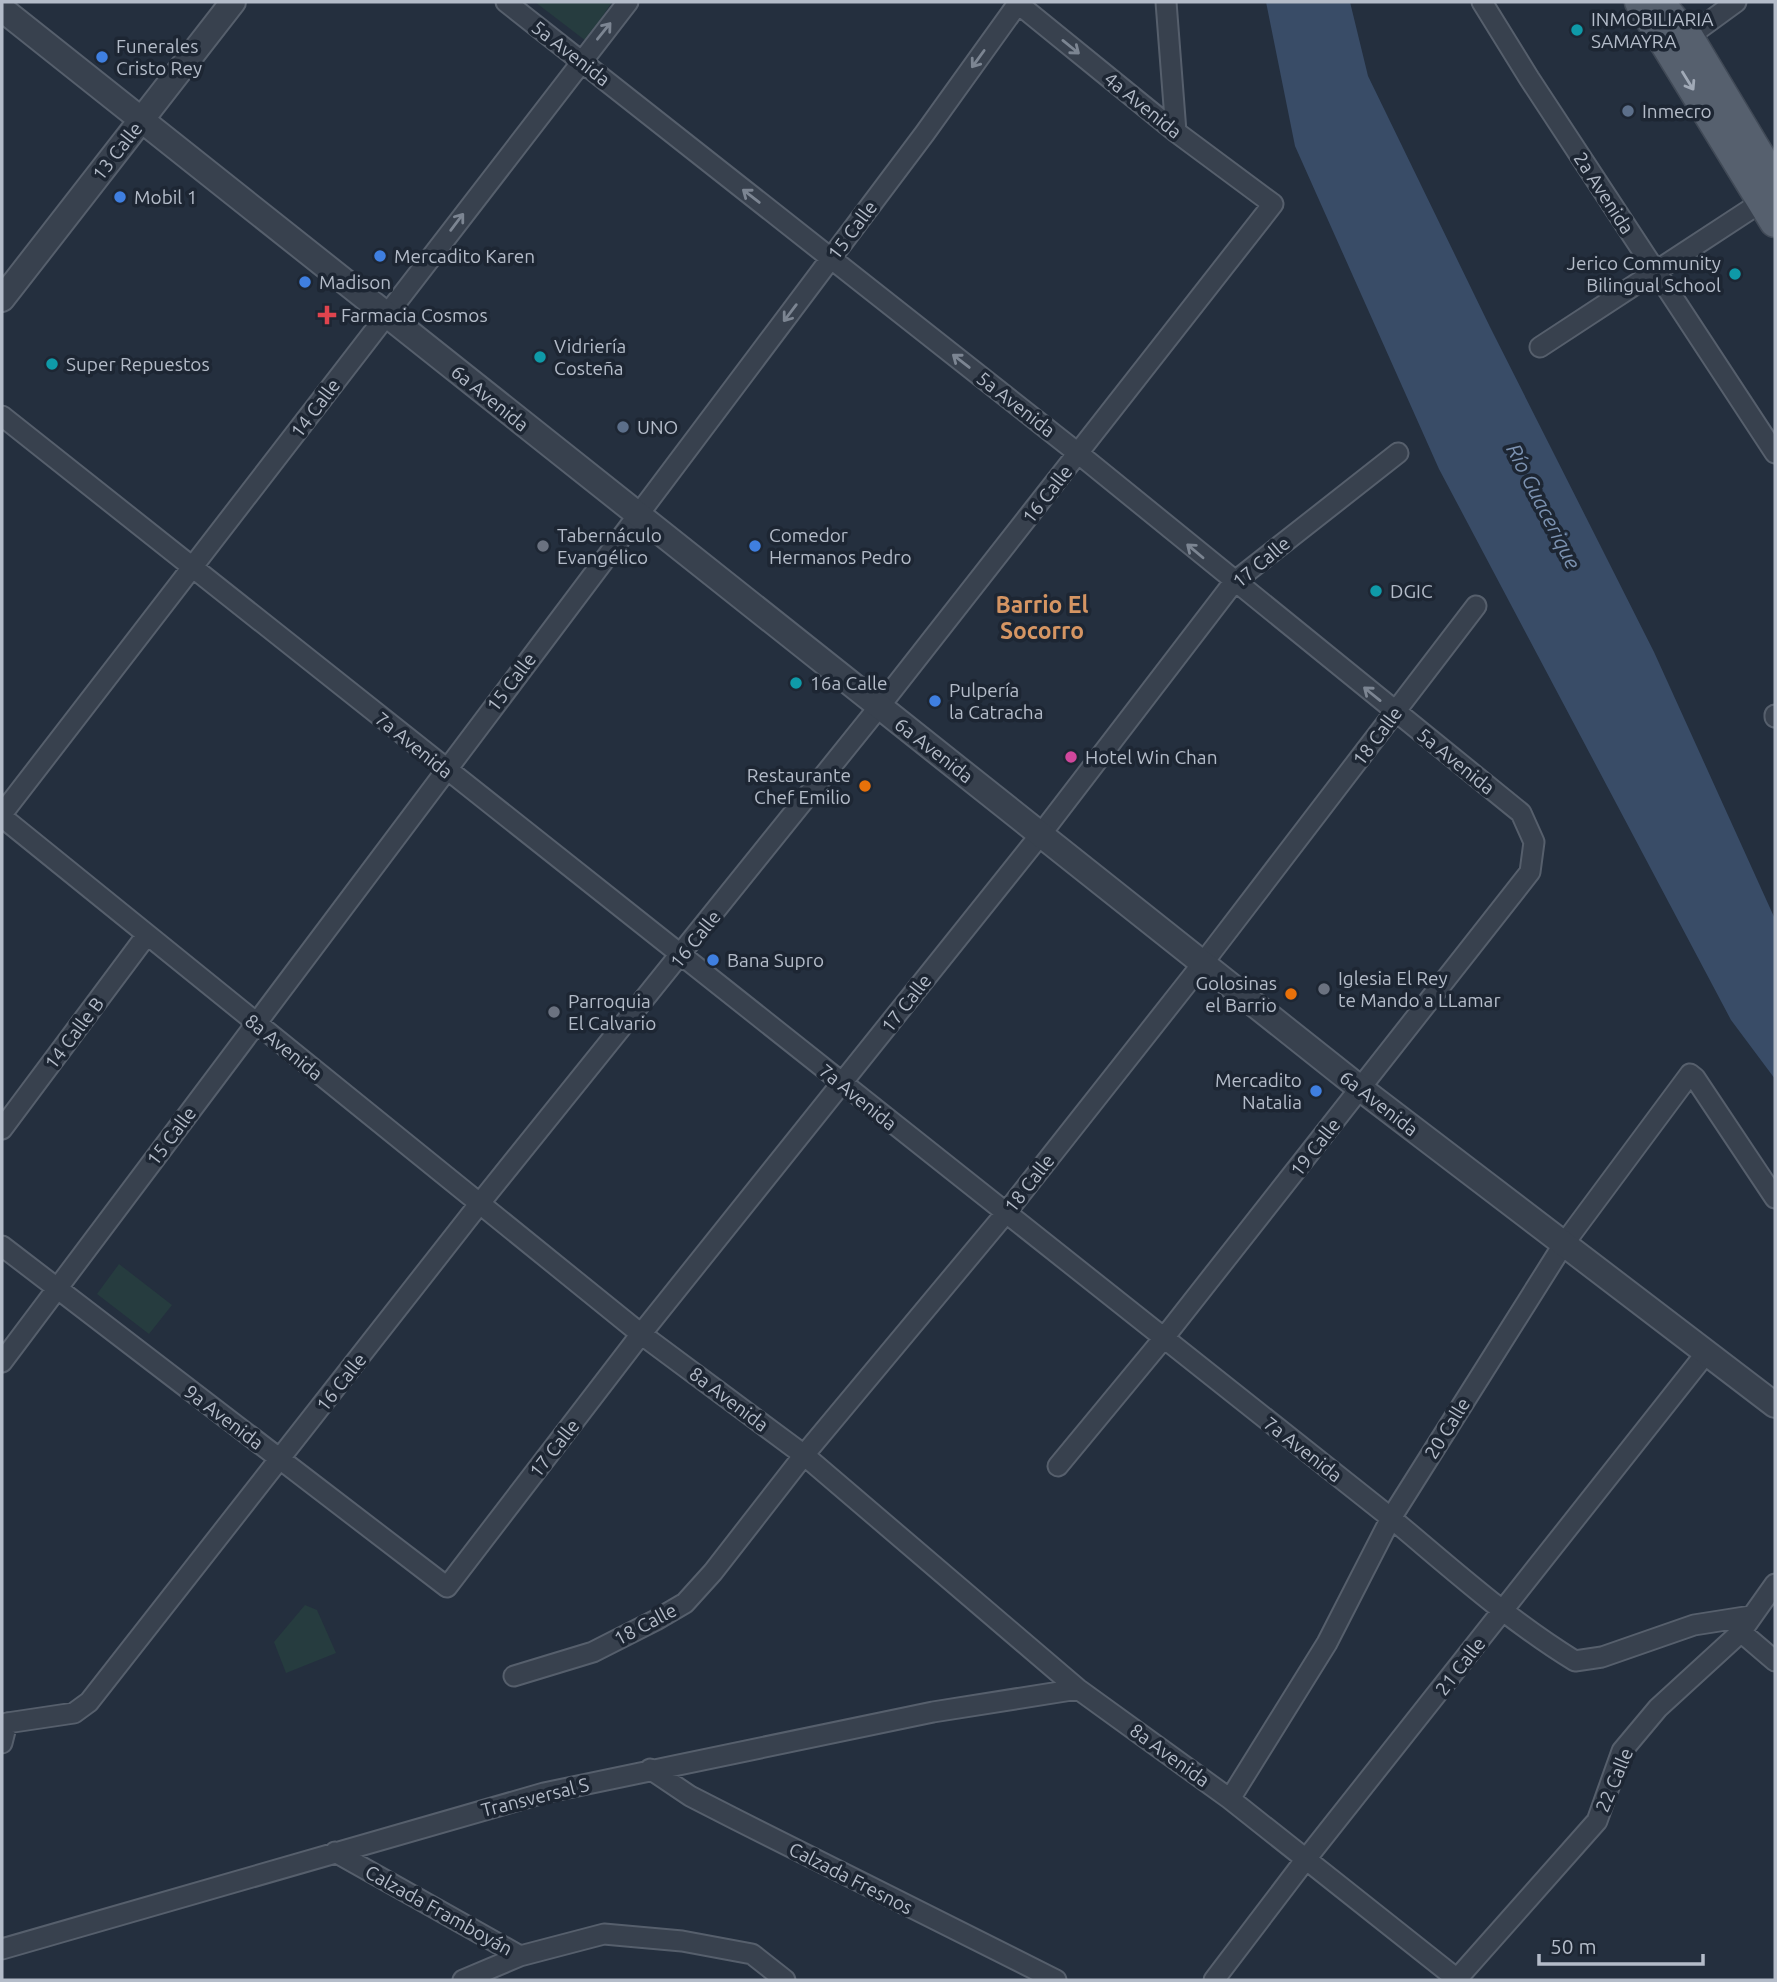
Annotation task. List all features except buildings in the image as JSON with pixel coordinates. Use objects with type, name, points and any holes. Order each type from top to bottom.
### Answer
[{"type":"main road","points":[[1659,3],[1688,37],[1771,202]]},
{"type":"main road","points":[[1659,3],[1771,202]]},
{"type":"street","name":"13 Calle","points":[[2,299],[233,2]]},
{"type":"street","name":"5a Avenida","points":[[506,2],[1079,454],[1521,813]]},
{"type":"street","name":"14 Calle","points":[[2,816],[628,2]]},
{"type":"street","name":"4a Avenida","points":[[1018,2],[1176,132],[1273,204]]},
{"type":"street","name":"15 Calle","points":[[2,1362],[445,769],[639,516],[1018,2]]},
{"type":"street","points":[[1166,2],[1176,132]]},
{"type":"street","name":"2a Avenida","points":[[1482,2],[1775,453]]},
{"type":"street","points":[[1688,37],[1736,2]]},
{"type":"street","name":"6a Avenida","points":[[2,9],[1361,1089],[1775,1405]]},
{"type":"street","points":[[1540,347],[1656,271],[1771,202]]},
{"type":"street","name":"16 Calle","points":[[4,1720],[74,1713],[89,1702],[480,1203],[681,956],[1079,454],[1273,204]]},
{"type":"street","name":"7a Avenida","points":[[2,416],[1391,1518],[1502,1612],[1575,1661],[1602,1657],[1694,1625],[1746,1624]]},
{"type":"street","name":"17 Calle","points":[[447,1587],[641,1334],[1041,834],[1234,582],[1398,453]]},
{"type":"street","name":"18 Calle","points":[[514,1676],[593,1652],[685,1603],[713,1573],[804,1455],[1005,1214],[1203,963],[1476,606]]},
{"type":"street","name":"19 Calle","points":[[1058,1466],[1163,1339],[1530,872],[1534,842],[1521,813]]},
{"type":"street","name":"8a Avenida","points":[[2,816],[146,936],[641,1334],[804,1455],[1078,1689],[1230,1799],[1456,1980]]},
{"type":"street","name":"14 Calle B","points":[[2,1129],[146,936]]},
{"type":"street","name":"20 Calle","points":[[1230,1799],[1327,1643],[1391,1518],[1563,1245],[1690,1074],[1775,1198]]},
{"type":"street","name":"9a Avenida","points":[[2,1246],[447,1587]]},
{"type":"street","name":"21 Calle","points":[[1214,1980],[1306,1859],[1707,1352]]},
{"type":"street","name":"22 Calle","points":[[1456,1980],[1597,1821],[1622,1751],[1650,1717],[1771,1597]]},
{"type":"street","points":[[1746,1624],[1775,1661]]},
{"type":"street","name":"Transversal S","points":[[2,1949],[485,1808],[650,1769],[933,1712],[1078,1689]]},
{"type":"street","points":[[2,1743],[4,1720]]},
{"type":"street","name":"Calzada Fresnos","points":[[650,1769],[690,1796],[734,1819],[1056,1980]]},
{"type":"street","name":"Calzada Framboyán","points":[[335,1852],[520,1956],[604,1934],[682,1941],[752,1954],[785,1980]]},
{"type":"street","points":[[463,1980],[520,1956]]},
{"type":"green space","points":[[535,2],[612,2],[586,41]]},
{"type":"green space","points":[[119,1264],[172,1305],[149,1334],[97,1294]]},
{"type":"green space","points":[[305,1605],[317,1610],[336,1653],[286,1673],[274,1642]]},
{"type":"water","name":"Río Guacerique","points":[[1266,2],[1350,2],[1368,76],[1490,327],[1654,652],[1775,919],[1775,1079],[1731,1020],[1439,469],[1295,146]]},
{"type":"place","name":"INMOBILIARIA SAMAYRA","points":[[1577,30]]},
{"type":"place","name":"Funerales Cristo Rey","points":[[102,57]]},
{"type":"place","name":"Inmecro","points":[[1628,111]]},
{"type":"place","name":"Mobil 1","points":[[120,197]]},
{"type":"place","name":"Mercadito Karen","points":[[380,256]]},
{"type":"place","name":"Jerico Community Bilingual School","points":[[1735,274]]},
{"type":"place","name":"Madison","points":[[305,282]]},
{"type":"place","name":"Farmacia Cosmos","points":[[327,315]]},
{"type":"place","name":"Vidriería Costeña","points":[[540,357]]},
{"type":"place","name":"Super Repuestos","points":[[52,364]]},
{"type":"place","name":"UNO","points":[[623,427]]},
{"type":"place","name":"Tabernáculo Evangélico","points":[[543,546]]},
{"type":"place","name":"Comedor Hermanos Pedro","points":[[755,546]]},
{"type":"place","name":"DGIC","points":[[1376,591]]},
{"type":"place","name":"16a Calle","points":[[796,683]]},
{"type":"place","name":"Pulpería la Catracha","points":[[935,701]]},
{"type":"place","name":"Hotel Win Chan","points":[[1071,757]]},
{"type":"place","name":"Restaurante Chef Emilio","points":[[865,786]]},
{"type":"place","name":"Bana Supro","points":[[713,960]]},
{"type":"place","name":"Iglesia El Rey te Mando a LLamar","points":[[1324,989]]},
{"type":"place","name":"Golosinas el Barrio","points":[[1291,994]]},
{"type":"place","name":"Parroquia El Calvario","points":[[554,1012]]},
{"type":"place","name":"Mercadito Natalia","points":[[1316,1091]]},
{"type":"district","name":"Barrio El Socorro","points":[[1042,617]]}]
